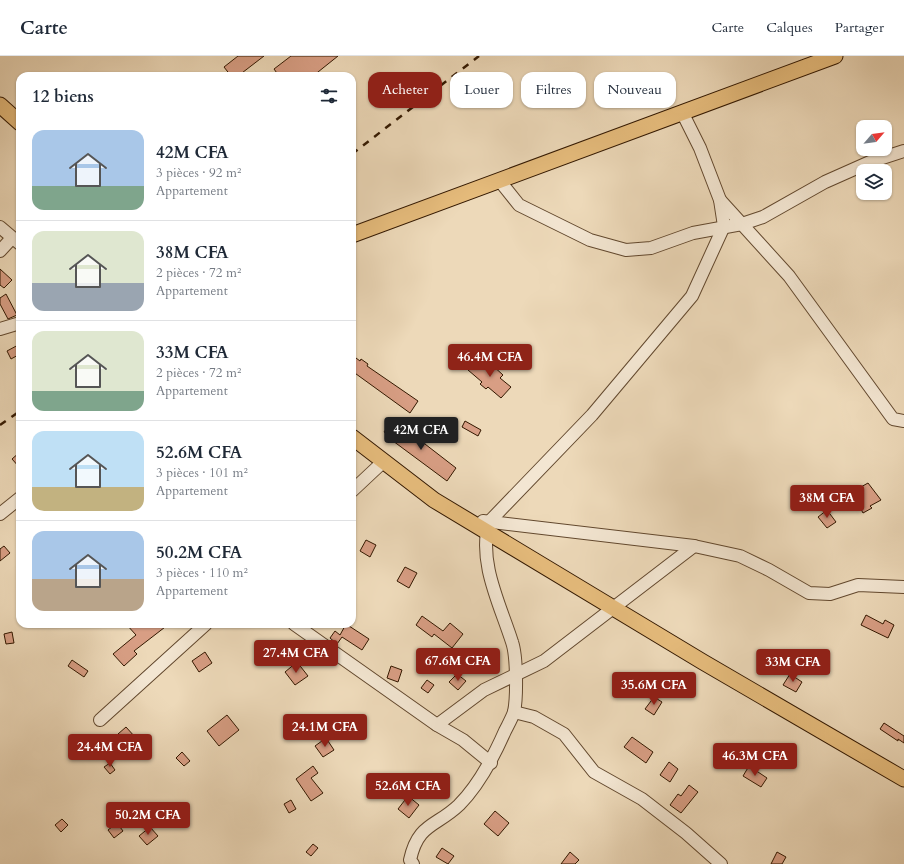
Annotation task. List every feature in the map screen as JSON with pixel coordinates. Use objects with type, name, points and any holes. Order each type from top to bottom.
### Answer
[{"type":"main road","points":[[356,234],[834,56]]},
{"type":"main road","points":[[0,105],[16,119]]},
{"type":"main road","points":[[356,440],[434,500],[466,519],[488,527],[613,608],[904,779]]},
{"type":"street","points":[[413,864],[410,860],[413,845],[428,827],[458,805],[490,763],[514,712],[516,677],[513,644],[501,613],[487,564],[488,527],[592,415],[692,296],[724,226],[720,200],[700,148],[682,112]]},
{"type":"street","points":[[500,180],[519,205],[590,240],[626,250],[651,248],[693,232],[742,224],[762,217],[825,182],[870,162],[904,151]]},
{"type":"street","points":[[720,200],[789,276],[893,419],[904,421]]},
{"type":"street","points":[[0,227],[16,241],[0,251]]},
{"type":"street","points":[[0,329],[16,324]]},
{"type":"street","points":[[356,487],[384,462]]},
{"type":"street","points":[[0,514],[16,501]]},
{"type":"street","points":[[488,527],[694,546],[740,556],[769,570],[809,593],[830,594],[858,585],[904,587]]},
{"type":"street","points":[[437,725],[484,690],[516,677],[544,661],[694,546]]},
{"type":"street","points":[[100,720],[202,628]]},
{"type":"street","points":[[300,628],[437,725],[463,740],[490,763]]},
{"type":"street","points":[[514,712],[534,716],[564,734],[594,772],[642,799],[686,832],[721,864]]},
{"type":"building","points":[[238,56],[264,56],[243,72],[228,72],[224,67]]},
{"type":"building","points":[[291,56],[338,56],[318,72],[276,72],[274,69]]},
{"type":"building","points":[[0,269],[12,280],[4,288],[0,285]]},
{"type":"building","points":[[6,294],[16,315],[8,319],[0,304],[0,298]]},
{"type":"building","points":[[16,346],[16,356],[11,359],[7,351]]},
{"type":"building","points":[[356,358],[360,361],[361,359],[368,364],[367,366],[418,401],[410,413],[356,374]]},
{"type":"building","points":[[478,359],[488,368],[491,364],[503,375],[500,378],[511,387],[501,398],[488,387],[486,389],[480,384],[482,382],[468,370]]},
{"type":"building","points":[[465,421],[481,430],[478,436],[462,427]]},
{"type":"building","points":[[391,422],[402,430],[403,427],[456,468],[447,481],[393,441],[395,439],[384,432]]},
{"type":"building","points":[[16,456],[16,464],[12,459]]},
{"type":"building","points":[[868,483],[881,500],[870,506],[872,508],[863,513],[852,492]]},
{"type":"building","points":[[827,510],[836,522],[827,528],[818,517]]},
{"type":"building","points":[[366,540],[376,545],[370,557],[360,551]]},
{"type":"building","points":[[4,546],[10,553],[0,561],[0,549]]},
{"type":"building","points":[[405,567],[417,573],[409,588],[397,581]]},
{"type":"building","points":[[866,615],[883,624],[885,620],[894,625],[888,638],[861,625]]},
{"type":"building","points":[[422,616],[443,631],[450,623],[463,634],[452,648],[434,634],[432,637],[416,625]]},
{"type":"building","points":[[130,628],[164,628],[134,651],[137,654],[124,666],[113,654],[136,635]]},
{"type":"building","points":[[344,628],[352,628],[369,639],[362,650],[342,637],[337,644],[330,638],[335,631],[340,635]]},
{"type":"building","points":[[12,632],[14,643],[6,644],[4,634]]},
{"type":"building","points":[[205,652],[212,663],[199,672],[192,661]]},
{"type":"building","points":[[72,660],[88,671],[84,677],[68,666]]},
{"type":"building","points":[[297,662],[308,676],[295,685],[285,672]]},
{"type":"building","points":[[391,666],[402,670],[398,682],[387,678]]},
{"type":"building","points":[[457,674],[466,681],[458,690],[449,682]]},
{"type":"building","points":[[790,674],[802,682],[796,692],[783,685]]},
{"type":"building","points":[[427,680],[434,685],[428,693],[421,688]]},
{"type":"building","points":[[654,697],[662,702],[654,715],[645,709]]},
{"type":"building","points":[[227,715],[239,730],[219,746],[207,731]]},
{"type":"building","points":[[884,723],[904,736],[904,743],[898,739],[898,741],[880,729]]},
{"type":"building","points":[[126,727],[135,737],[127,744],[118,734]]},
{"type":"building","points":[[632,737],[653,752],[646,763],[624,747]]},
{"type":"building","points":[[326,738],[334,750],[323,757],[315,746]]},
{"type":"building","points":[[182,752],[190,761],[184,766],[176,758]]},
{"type":"building","points":[[669,762],[678,769],[670,782],[660,775]]},
{"type":"building","points":[[110,763],[115,770],[110,774],[104,767]]},
{"type":"building","points":[[313,766],[318,773],[311,778],[323,793],[311,801],[296,779]]},
{"type":"building","points":[[749,766],[767,778],[761,787],[743,776]]},
{"type":"building","points":[[689,785],[698,792],[681,813],[670,805],[678,794],[681,796]]},
{"type":"building","points":[[408,796],[419,805],[409,818],[398,809]]},
{"type":"building","points":[[291,800],[296,809],[289,813],[284,804]]},
{"type":"building","points":[[495,811],[509,823],[498,836],[484,824]]},
{"type":"building","points":[[62,819],[68,825],[61,832],[55,825]]},
{"type":"building","points":[[117,823],[123,831],[114,838],[108,830]]},
{"type":"building","points":[[150,827],[158,836],[147,845],[139,836]]},
{"type":"building","points":[[313,844],[318,848],[311,856],[306,852]]},
{"type":"building","points":[[442,848],[454,856],[448,864],[436,857]]},
{"type":"building","points":[[570,852],[579,860],[575,864],[561,864]]},
{"type":"building","points":[[777,852],[786,857],[782,864],[771,864]]},
{"type":"railway","points":[[356,151],[479,56]]},
{"type":"railway","points":[[0,425],[16,414]]}]
